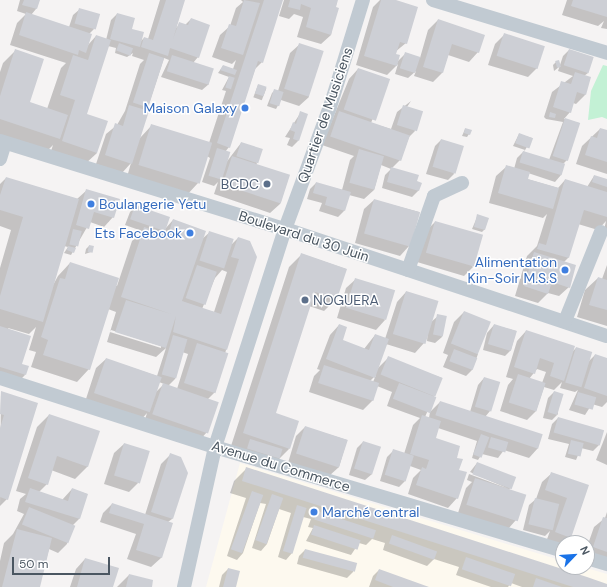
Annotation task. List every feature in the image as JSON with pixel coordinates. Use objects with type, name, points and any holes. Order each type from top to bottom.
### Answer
[{"type":"street","name":"Quartier de Musiciens","points":[[184,587],[215,447],[285,229],[330,106],[363,0]]},
{"type":"street","points":[[433,0],[607,53]]},
{"type":"street","name":"Boulevard du 30 Juin","points":[[2,142],[285,229],[607,336]]},
{"type":"street","points":[[0,159],[2,142]]},
{"type":"street","points":[[408,270],[434,196],[462,183]]},
{"type":"street","points":[[565,321],[601,232]]},
{"type":"street","name":"Avenue du Commerce","points":[[0,378],[215,447],[555,549]]},
{"type":"street","points":[[595,560],[607,564]]},
{"type":"shaded area","name":"Marché central","points":[[240,463],[555,559],[555,575],[595,575],[595,570],[607,574],[607,587],[206,587]]},
{"type":"green space","points":[[603,65],[607,66],[607,119],[602,117],[588,120],[591,91]]},
{"type":"building","points":[[24,0],[40,0],[37,9],[22,5]]},
{"type":"building","points":[[166,0],[185,0],[173,39],[179,22],[188,25],[191,18],[210,25],[199,58],[170,48],[168,56],[141,47],[144,37],[153,40]]},
{"type":"building","points":[[244,0],[260,3],[243,55],[221,48],[229,24],[236,26]]},
{"type":"building","points":[[264,0],[283,0],[263,63],[258,61],[230,148],[217,143]]},
{"type":"building","points":[[290,0],[338,0],[336,7],[339,8],[331,35],[306,27],[311,8],[301,4],[300,10],[288,7]]},
{"type":"building","points":[[381,0],[396,0],[418,7],[407,44],[400,42],[396,54],[400,55],[397,66],[364,56]]},
{"type":"building","points":[[573,0],[607,0],[607,17],[571,6]]},
{"type":"building","points":[[79,8],[100,14],[96,29],[75,23]]},
{"type":"building","points":[[26,12],[92,34],[86,53],[79,50],[78,55],[19,35]]},
{"type":"building","points":[[117,13],[135,18],[132,29],[144,32],[140,47],[110,39]]},
{"type":"building","points":[[438,19],[485,35],[479,53],[452,44],[443,73],[423,67]]},
{"type":"building","points":[[504,33],[545,46],[537,69],[497,56]]},
{"type":"building","points":[[96,35],[111,40],[87,114],[108,121],[97,153],[62,141],[75,100],[60,95],[73,55],[88,60]]},
{"type":"building","points":[[119,43],[133,48],[130,56],[116,51]]},
{"type":"building","points":[[299,43],[324,51],[309,97],[284,89]]},
{"type":"building","points":[[15,49],[44,59],[30,102],[68,115],[60,139],[0,119],[0,96]]},
{"type":"building","points":[[569,49],[594,57],[588,73],[564,65]]},
{"type":"building","points":[[405,52],[420,57],[415,73],[400,68]]},
{"type":"building","points":[[149,53],[164,58],[148,107],[133,102]]},
{"type":"building","points":[[172,55],[214,69],[209,85],[167,71]]},
{"type":"building","points":[[559,60],[561,67],[557,68],[555,61]]},
{"type":"building","points":[[223,65],[237,70],[235,75],[220,70]]},
{"type":"building","points":[[358,68],[390,79],[376,121],[344,110]]},
{"type":"building","points":[[575,72],[591,77],[586,95],[577,92],[571,113],[553,107],[561,81],[571,84]]},
{"type":"building","points":[[229,76],[235,78],[231,89],[225,87]]},
{"type":"building","points":[[258,84],[267,87],[263,96],[255,94]]},
{"type":"building","points":[[274,89],[284,92],[279,106],[270,103]]},
{"type":"building","points":[[129,105],[149,111],[132,164],[105,155],[115,123],[123,126]]},
{"type":"building","points":[[403,105],[423,111],[417,131],[397,125]]},
{"type":"building","points":[[300,111],[308,114],[299,141],[293,139],[295,132],[290,130],[293,122],[296,124]]},
{"type":"building","points":[[339,111],[410,135],[401,161],[330,137]]},
{"type":"building","points":[[550,112],[556,114],[555,118],[549,117]]},
{"type":"building","points":[[565,118],[580,123],[568,161],[553,156]]},
{"type":"building","points":[[151,124],[212,143],[200,184],[138,165]]},
{"type":"building","points":[[465,128],[472,130],[470,135],[464,133]]},
{"type":"building","points":[[600,128],[607,130],[607,162],[585,155],[591,136],[597,138]]},
{"type":"building","points":[[519,133],[533,138],[529,148],[515,143]]},
{"type":"building","points":[[441,139],[464,146],[455,174],[433,167]]},
{"type":"building","points":[[241,142],[263,149],[258,163],[236,156]]},
{"type":"building","points":[[217,148],[230,152],[222,180],[209,176]]},
{"type":"building","points":[[359,149],[384,156],[374,190],[349,183]]},
{"type":"building","points":[[523,151],[565,164],[562,175],[519,162]]},
{"type":"building","points":[[232,156],[290,175],[281,203],[223,185]]},
{"type":"building","points":[[506,165],[530,172],[528,179],[559,188],[553,209],[498,193]]},
{"type":"building","points":[[391,167],[419,175],[417,181],[422,183],[419,191],[387,182]]},
{"type":"building","points":[[594,175],[607,179],[607,187],[592,182]]},
{"type":"building","points":[[6,177],[79,199],[43,322],[0,309],[0,296],[23,217],[0,210],[0,195]]},
{"type":"building","points":[[565,179],[607,192],[607,217],[584,210],[569,258],[537,249],[539,243],[546,245]]},
{"type":"building","points":[[316,182],[351,192],[345,211],[325,205],[327,197],[313,193]]},
{"type":"building","points":[[86,189],[120,199],[114,218],[94,212],[89,229],[76,225]]},
{"type":"building","points":[[374,199],[420,212],[410,247],[364,234]]},
{"type":"building","points":[[135,205],[170,217],[165,231],[130,219]]},
{"type":"building","points":[[477,214],[489,218],[485,230],[474,227]]},
{"type":"building","points":[[173,219],[206,231],[182,301],[221,314],[239,259],[231,257],[238,237],[250,241],[257,257],[227,350],[173,332],[176,316],[166,348],[115,332],[126,300],[171,314],[121,297],[144,227],[168,235]]},
{"type":"building","points":[[435,221],[483,235],[474,267],[426,253]]},
{"type":"building","points":[[73,229],[82,231],[78,247],[69,245]]},
{"type":"building","points":[[209,231],[234,239],[224,269],[199,260]]},
{"type":"building","points":[[89,245],[94,246],[93,253],[88,252]]},
{"type":"building","points":[[68,246],[76,248],[74,253],[67,250]]},
{"type":"building","points":[[534,252],[576,265],[570,288],[552,282],[548,294],[524,286]]},
{"type":"building","points":[[301,253],[347,269],[337,299],[315,292],[276,413],[299,421],[290,449],[243,433]]},
{"type":"building","points":[[70,262],[119,278],[90,370],[43,355],[48,340],[41,337],[60,278],[65,279]]},
{"type":"building","points":[[197,265],[217,272],[205,305],[186,298]]},
{"type":"building","points":[[598,277],[607,280],[607,310],[589,305]]},
{"type":"building","points":[[355,278],[395,290],[386,320],[346,308]]},
{"type":"building","points":[[406,291],[439,301],[425,344],[393,334]]},
{"type":"building","points":[[464,311],[491,322],[478,354],[451,343]]},
{"type":"building","points":[[437,314],[447,316],[443,337],[433,335]]},
{"type":"building","points":[[339,324],[347,327],[343,340],[369,350],[375,334],[389,339],[375,378],[326,359]]},
{"type":"building","points":[[494,324],[517,331],[511,351],[488,344]]},
{"type":"building","points":[[0,326],[31,336],[22,364],[29,366],[26,375],[0,367]]},
{"type":"building","points":[[526,330],[575,346],[564,381],[550,376],[554,363],[540,358],[535,374],[514,367]]},
{"type":"building","points":[[173,335],[187,339],[176,379],[162,374]]},
{"type":"building","points":[[197,343],[228,353],[215,393],[184,383]]},
{"type":"building","points":[[576,347],[592,352],[581,387],[565,382]]},
{"type":"building","points":[[454,349],[477,358],[473,370],[449,361]]},
{"type":"building","points":[[595,354],[607,358],[607,396],[584,388]]},
{"type":"building","points":[[388,356],[443,378],[435,397],[381,375]]},
{"type":"building","points":[[106,358],[162,377],[150,412],[94,393]]},
{"type":"building","points":[[324,365],[379,383],[373,401],[318,383]]},
{"type":"building","points":[[518,374],[546,383],[536,411],[509,403]]},
{"type":"building","points":[[484,377],[500,382],[491,412],[475,407]]},
{"type":"building","points":[[163,383],[219,402],[208,433],[152,414]]},
{"type":"building","points":[[399,383],[436,397],[430,413],[393,399]]},
{"type":"building","points":[[1,391],[38,403],[8,500],[0,497],[0,428],[4,415],[0,414]]},
{"type":"building","points":[[554,391],[564,394],[557,415],[548,412]]},
{"type":"building","points":[[578,392],[596,397],[593,410],[574,404]]},
{"type":"building","points":[[440,401],[543,434],[538,449],[435,415]]},
{"type":"building","points":[[49,414],[100,431],[88,467],[57,456],[48,485],[28,478]]},
{"type":"building","points":[[422,415],[441,421],[436,438],[460,446],[457,458],[463,459],[459,470],[467,472],[458,499],[416,485],[422,467],[426,469],[429,460],[410,454]]},
{"type":"building","points":[[558,417],[604,430],[600,446],[554,432]]},
{"type":"building","points":[[305,426],[348,440],[339,467],[296,454]]},
{"type":"building","points":[[481,434],[489,437],[482,458],[473,455]]},
{"type":"building","points":[[491,437],[508,442],[505,453],[488,448]]},
{"type":"building","points":[[250,439],[283,449],[280,459],[247,449]]},
{"type":"building","points":[[571,440],[584,443],[581,457],[568,454]]},
{"type":"building","points":[[363,441],[381,447],[372,474],[354,469]]},
{"type":"building","points":[[124,443],[150,451],[140,483],[114,476]]},
{"type":"building","points":[[393,449],[414,456],[406,481],[385,475]]},
{"type":"building","points":[[170,453],[181,457],[188,473],[173,519],[151,512]]},
{"type":"building","points":[[477,462],[516,477],[512,489],[472,474]]},
{"type":"building","points":[[246,467],[555,567],[555,575],[581,575],[607,584],[607,587],[573,587],[242,481]]},
{"type":"building","points":[[551,472],[589,485],[572,535],[563,535],[555,532],[567,498],[545,490]]},
{"type":"building","points":[[475,478],[526,495],[518,521],[466,505]]},
{"type":"building","points":[[30,488],[68,501],[72,488],[88,494],[80,519],[25,502]]},
{"type":"building","points":[[252,491],[263,495],[242,553],[231,549]]},
{"type":"building","points":[[272,494],[283,498],[267,544],[255,540]]},
{"type":"building","points":[[535,498],[559,504],[553,530],[528,524]]},
{"type":"building","points":[[112,503],[173,523],[162,558],[136,550],[144,524],[109,513]]},
{"type":"building","points":[[297,505],[307,508],[293,554],[283,551]]},
{"type":"building","points":[[29,507],[75,526],[68,543],[22,525]]},
{"type":"building","points":[[317,511],[376,530],[373,539],[314,520]]},
{"type":"building","points":[[603,517],[607,518],[607,552],[595,548],[595,541]]},
{"type":"building","points":[[314,525],[361,540],[358,550],[311,535]]},
{"type":"building","points":[[17,529],[52,538],[40,587],[2,587]]},
{"type":"building","points":[[392,535],[437,551],[434,560],[389,543]]},
{"type":"building","points":[[305,549],[357,563],[355,572],[303,558]]},
{"type":"building","points":[[466,557],[515,574],[511,586],[462,569]]},
{"type":"building","points":[[85,558],[119,568],[113,587],[77,587]]},
{"type":"building","points":[[228,568],[240,571],[236,587],[223,587]]},
{"type":"building","points":[[379,569],[429,587],[393,587],[375,580]]},
{"type":"building","points":[[129,574],[153,580],[152,587],[126,587]]},
{"type":"building","points":[[536,578],[562,587],[533,587]]},
{"type":"place","name":"Maison Galaxy","points":[[245,108]]},
{"type":"place","name":"BCDC","points":[[267,184]]},
{"type":"place","name":"Boulangerie Yetu","points":[[91,204]]},
{"type":"place","name":"Ets Facebook","points":[[190,233]]},
{"type":"place","name":"Alimentation Kin-Soir M.S.S","points":[[565,270]]},
{"type":"place","name":"NOGUERA","points":[[305,300]]},
{"type":"place","name":"Marché central","points":[[314,512]]}]
